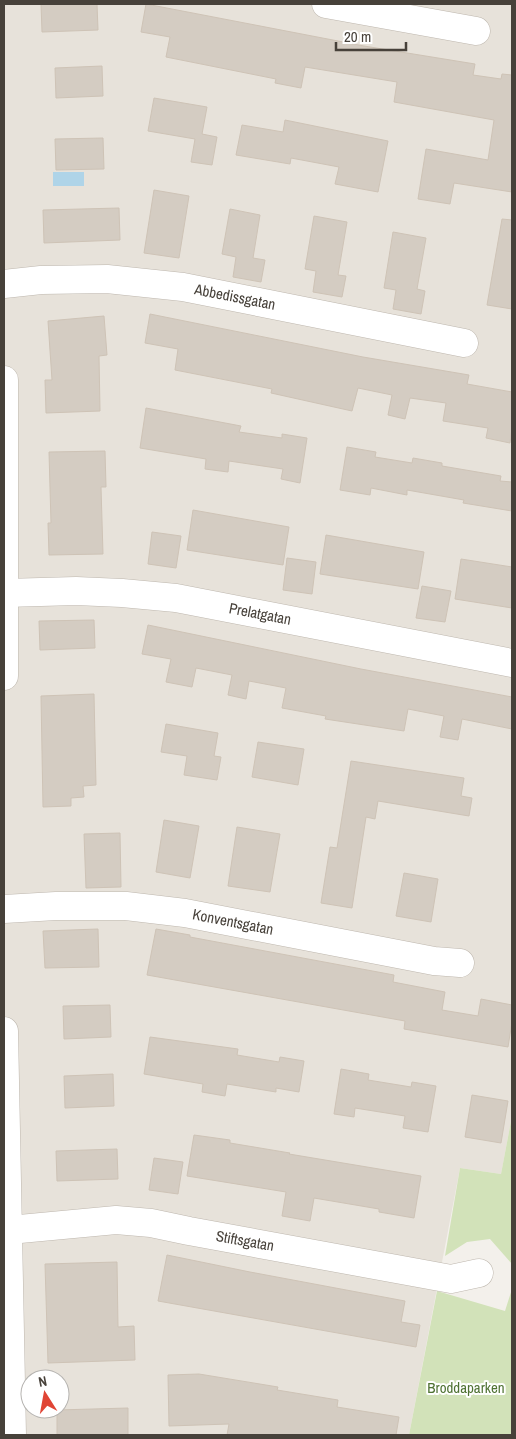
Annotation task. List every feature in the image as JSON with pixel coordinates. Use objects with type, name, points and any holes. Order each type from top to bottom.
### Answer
[{"type":"street","points":[[326,4],[476,31]]},
{"type":"street","name":"Abbedissgatan","points":[[4,284],[41,280],[107,279],[183,287],[464,342]]},
{"type":"street","points":[[4,380],[4,676]]},
{"type":"street","name":"Prelatgatan","points":[[5,593],[76,591],[176,598],[512,663]]},
{"type":"street","name":"Konventsgatan","points":[[4,909],[56,906],[126,906],[185,913],[434,961],[460,963]]},
{"type":"street","points":[[4,1030],[12,1435]]},
{"type":"street","name":"Stiftsgatan","points":[[8,1230],[116,1220],[151,1223],[452,1279],[479,1273]]},
{"type":"shaded area","points":[[4,4],[512,4],[512,1116],[501,1174],[460,1168],[409,1435],[4,1435]]},
{"type":"green space","points":[[512,1116],[512,1264],[490,1239],[467,1242],[445,1256],[460,1168],[501,1174]]},
{"type":"green space","name":"Broddaparken","points":[[512,1289],[512,1435],[409,1435],[437,1291],[505,1311]]},
{"type":"water","points":[[53,172],[84,172],[84,186],[53,186]]},
{"type":"building","points":[[41,4],[97,4],[98,30],[42,32]]},
{"type":"building","points":[[146,4],[364,46],[475,64],[473,75],[501,79],[502,74],[512,75],[512,192],[454,183],[450,204],[418,199],[426,149],[488,160],[494,120],[394,102],[397,82],[305,67],[301,88],[275,83],[276,79],[166,57],[170,37],[141,32]]},
{"type":"building","points":[[102,66],[103,96],[56,98],[55,68]]},
{"type":"building","points":[[154,98],[207,107],[202,134],[217,137],[212,165],[191,162],[195,139],[148,131]]},
{"type":"building","points":[[285,120],[388,141],[378,192],[335,184],[339,167],[291,158],[290,164],[236,155],[242,125],[283,132]]},
{"type":"building","points":[[103,138],[104,169],[56,170],[55,139]]},
{"type":"building","points":[[154,190],[189,196],[179,258],[144,253]]},
{"type":"building","points":[[119,208],[120,240],[44,243],[43,210]]},
{"type":"building","points":[[230,209],[260,215],[253,258],[265,260],[261,282],[233,277],[236,257],[222,254]]},
{"type":"building","points":[[314,216],[347,222],[338,275],[346,276],[342,297],[313,292],[316,271],[305,269]]},
{"type":"building","points":[[502,219],[512,220],[512,309],[487,305]]},
{"type":"building","points":[[393,232],[426,238],[417,289],[425,291],[421,314],[393,309],[396,290],[384,288]]},
{"type":"building","points":[[150,314],[363,357],[469,375],[467,384],[512,392],[510,443],[486,438],[488,428],[443,421],[446,403],[410,398],[405,419],[388,415],[392,395],[358,388],[352,411],[271,393],[272,389],[175,370],[178,349],[145,343]]},
{"type":"building","points":[[104,316],[107,355],[99,356],[100,411],[46,413],[45,380],[52,380],[48,321]]},
{"type":"building","points":[[146,408],[241,426],[239,432],[282,438],[282,434],[307,438],[300,483],[281,479],[283,469],[229,461],[228,472],[205,469],[206,459],[140,448]]},
{"type":"building","points":[[347,447],[376,452],[375,457],[412,463],[413,458],[442,463],[442,466],[501,476],[500,481],[512,482],[512,511],[463,503],[464,500],[407,490],[407,495],[371,488],[370,495],[340,490]]},
{"type":"building","points":[[105,451],[106,487],[101,487],[103,554],[49,555],[48,523],[51,523],[49,452]]},
{"type":"building","points":[[193,510],[289,527],[283,565],[187,550]]},
{"type":"building","points":[[152,532],[181,536],[176,568],[148,564]]},
{"type":"building","points":[[326,535],[424,552],[418,589],[320,574]]},
{"type":"building","points":[[287,558],[316,562],[312,594],[283,590]]},
{"type":"building","points":[[461,559],[512,567],[512,608],[455,599]]},
{"type":"building","points":[[422,586],[451,591],[445,622],[416,618]]},
{"type":"building","points":[[94,620],[95,648],[40,650],[39,621]]},
{"type":"building","points":[[148,625],[361,669],[512,697],[512,729],[462,719],[458,740],[440,737],[444,716],[408,709],[404,731],[325,719],[326,716],[282,708],[286,688],[249,681],[246,699],[228,695],[232,675],[196,668],[192,687],[166,682],[171,659],[142,654]]},
{"type":"building","points":[[94,694],[96,785],[83,786],[84,797],[71,798],[71,806],[43,807],[41,696]]},
{"type":"building","points":[[166,724],[218,733],[214,756],[221,757],[217,780],[184,775],[187,756],[161,752]]},
{"type":"building","points":[[258,742],[304,749],[298,785],[252,777]]},
{"type":"building","points":[[351,761],[464,778],[461,796],[472,798],[469,816],[378,801],[375,819],[366,817],[352,908],[321,903],[330,847],[337,848]]},
{"type":"building","points":[[164,820],[199,826],[190,878],[156,872]]},
{"type":"building","points":[[237,827],[280,834],[270,892],[228,886]]},
{"type":"building","points":[[120,833],[121,887],[86,888],[84,834]]},
{"type":"building","points":[[404,873],[438,879],[431,922],[396,916]]},
{"type":"building","points":[[98,929],[99,967],[45,968],[43,931]]},
{"type":"building","points":[[156,929],[394,975],[393,982],[445,992],[442,1010],[478,1016],[481,999],[512,1005],[512,1022],[508,1047],[404,1029],[405,1021],[147,975]]},
{"type":"building","points":[[110,1005],[111,1037],[64,1039],[63,1006]]},
{"type":"building","points":[[150,1037],[238,1049],[237,1055],[279,1062],[280,1057],[304,1061],[299,1092],[276,1088],[276,1092],[227,1084],[225,1096],[202,1092],[203,1084],[144,1074]]},
{"type":"building","points":[[341,1069],[369,1074],[368,1080],[411,1087],[412,1082],[436,1086],[428,1132],[403,1128],[405,1116],[355,1108],[354,1117],[334,1114]]},
{"type":"building","points":[[113,1074],[114,1106],[65,1108],[64,1076]]},
{"type":"building","points":[[472,1095],[508,1101],[501,1143],[465,1137]]},
{"type":"building","points":[[194,1135],[230,1140],[230,1143],[289,1154],[421,1176],[414,1218],[379,1212],[379,1209],[314,1198],[310,1221],[282,1216],[286,1192],[187,1176]]},
{"type":"building","points":[[117,1149],[118,1179],[57,1181],[56,1151]]},
{"type":"building","points":[[154,1158],[183,1162],[178,1194],[149,1190]]},
{"type":"building","points":[[167,1255],[405,1301],[401,1322],[420,1325],[416,1347],[158,1301]]},
{"type":"building","points":[[117,1262],[118,1327],[134,1326],[135,1360],[48,1363],[45,1264]]},
{"type":"building","points":[[199,1374],[278,1387],[277,1390],[338,1400],[337,1407],[399,1417],[396,1435],[227,1435],[229,1424],[169,1426],[168,1375]]},
{"type":"building","points":[[128,1408],[128,1435],[57,1435],[57,1419],[70,1419],[70,1410]]}]
